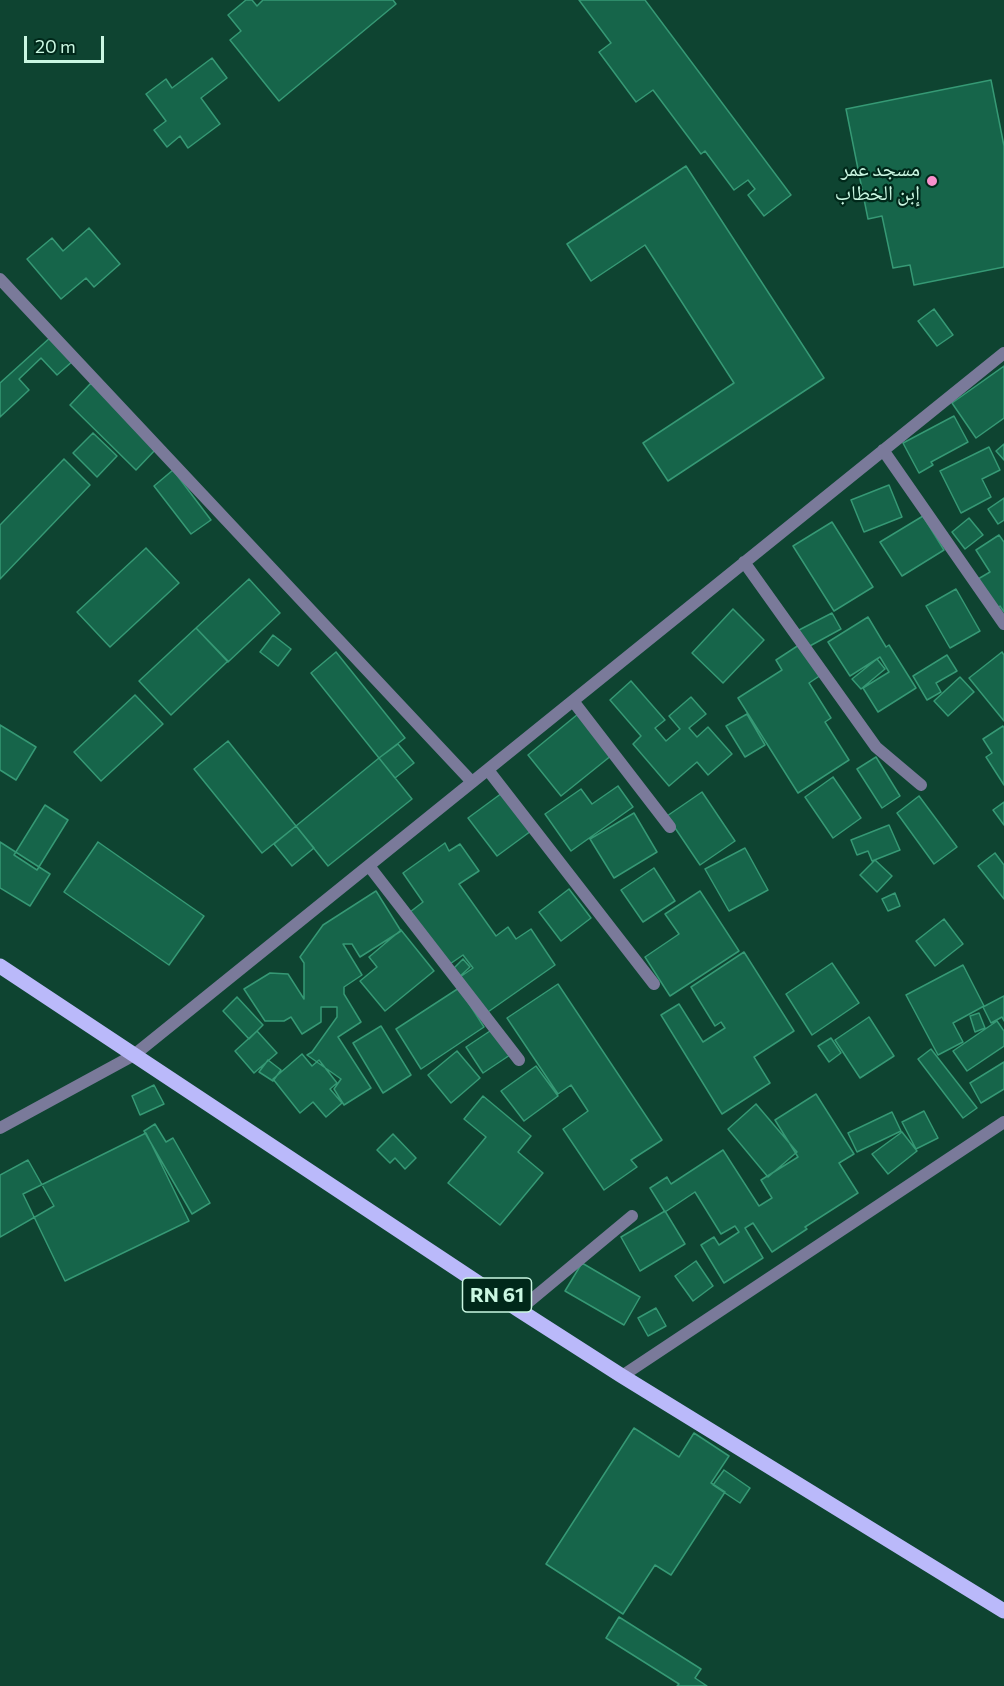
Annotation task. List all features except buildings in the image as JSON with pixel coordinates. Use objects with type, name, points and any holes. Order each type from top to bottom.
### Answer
[{"type":"main road","name":"RN 61","points":[[0,966],[519,1310],[1004,1611]]},
{"type":"street","points":[[0,279],[472,782]]},
{"type":"street","points":[[0,1128],[134,1055],[1004,353]]},
{"type":"street","points":[[883,450],[1004,624]]},
{"type":"street","points":[[744,562],[876,747],[921,785]]},
{"type":"street","points":[[573,701],[670,827]]},
{"type":"street","points":[[488,770],[654,984]]},
{"type":"street","points":[[369,866],[519,1060]]},
{"type":"street","points":[[622,1376],[1004,1122]]},
{"type":"street","points":[[519,1310],[632,1216]]},
{"type":"place","name":"مسجد عمر إبن الخطاب","points":[[932,181]]}]
